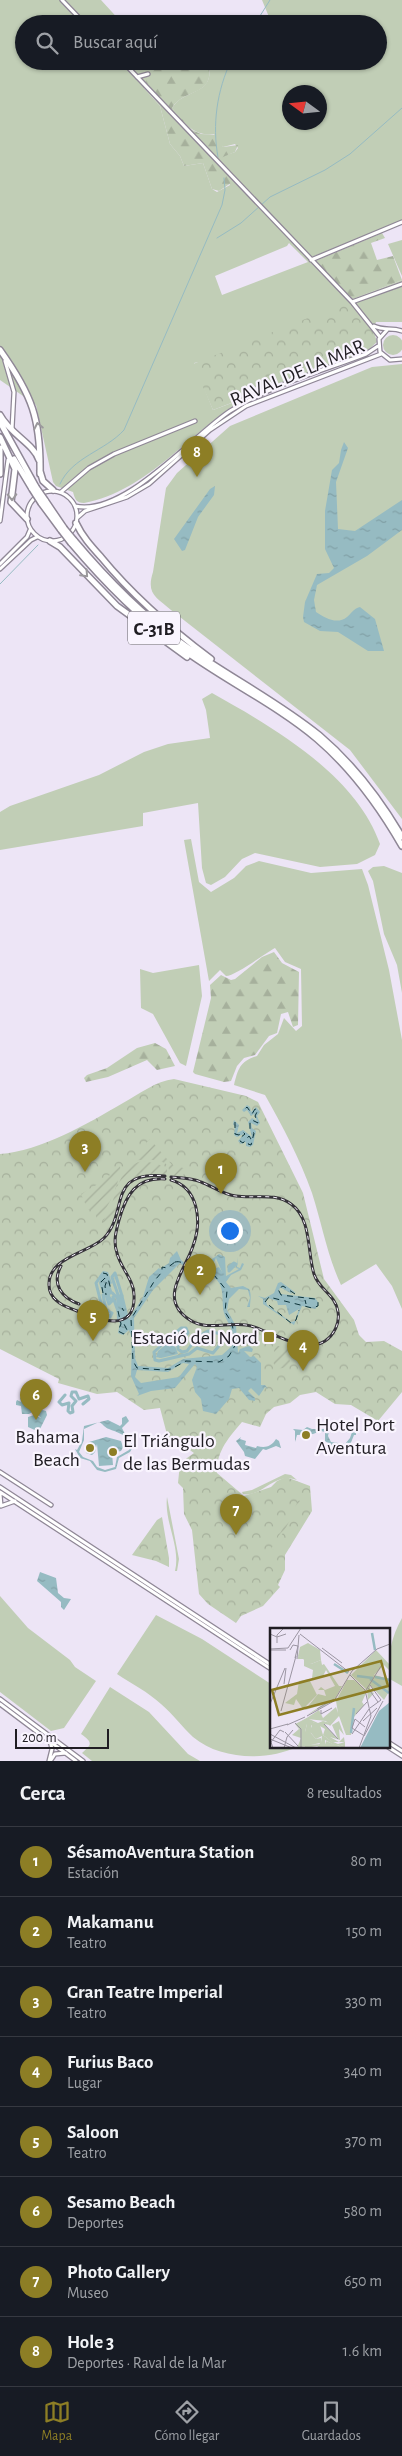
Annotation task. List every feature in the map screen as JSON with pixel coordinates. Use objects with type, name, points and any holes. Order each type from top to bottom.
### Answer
[{"type":"highway","points":[[0,351],[22,382],[34,407],[40,439],[40,474]]},
{"type":"highway","points":[[0,415],[10,430],[36,454],[40,474],[46,485],[53,490]]},
{"type":"highway","name":"C-31B","points":[[0,421],[34,488]]},
{"type":"highway","name":"C-31B","points":[[0,432],[34,488],[62,529],[97,574],[149,624],[212,670],[288,712],[338,753],[363,779],[402,837]]},
{"type":"highway","points":[[0,437],[14,469],[11,502],[27,519]]},
{"type":"highway","points":[[0,448],[0,474]]},
{"type":"highway","points":[[77,520],[81,534],[115,574],[151,610],[187,642],[252,692]]},
{"type":"highway","points":[[50,541],[60,547],[117,606],[145,628],[211,672],[252,692]]},
{"type":"highway","name":"C-31B","points":[[252,692],[300,727],[335,756],[374,802],[402,846]]},
{"type":"highway","points":[[389,816],[402,833]]},
{"type":"street","points":[[62,0],[76,15]]},
{"type":"street","points":[[130,70],[352,302],[380,337]]},
{"type":"street","points":[[136,77],[148,74],[143,83]]},
{"type":"street","points":[[311,260],[402,222]]},
{"type":"street","points":[[352,302],[402,284]]},
{"type":"street","points":[[373,326],[387,330]]},
{"type":"street","points":[[402,331],[393,328],[387,330],[380,337],[378,346],[381,354],[390,360],[402,359]]},
{"type":"street","name":"RAVAL DE LA MAR","points":[[75,506],[88,506],[126,493],[151,477],[214,423],[238,406],[366,354],[378,346]]},
{"type":"street","points":[[0,351],[13,384],[12,429]]},
{"type":"street","name":"RAVAL DE LA MAR","points":[[77,520],[85,511],[127,497],[149,484],[210,430],[246,406],[381,354]]},
{"type":"street","points":[[61,492],[89,468],[114,454],[195,421]]},
{"type":"street","points":[[0,521],[8,460]]},
{"type":"street","points":[[69,497],[71,484]]},
{"type":"street","points":[[53,490],[61,492],[69,497],[75,506],[77,520],[66,536],[50,541],[38,537],[31,530],[27,519],[27,509],[33,498],[44,492],[53,490]]},
{"type":"street","points":[[0,564],[27,537],[31,530]]},
{"type":"street","points":[[0,569],[31,540],[38,537]]},
{"type":"street","points":[[0,1472],[51,1505]]},
{"type":"street","points":[[0,1487],[270,1668]]},
{"type":"street","points":[[15,1501],[0,1507],[0,1493],[15,1501],[117,1565]]},
{"type":"street","points":[[188,1613],[270,1664]]},
{"type":"street","points":[[0,1698],[83,1761]]},
{"type":"street","points":[[0,1704],[76,1761]]},
{"type":"street","points":[[49,1741],[52,1749],[50,1761]]},
{"type":"street","points":[[390,1743],[402,1751]]},
{"type":"street","points":[[390,1748],[402,1756]]},
{"type":"street","points":[[50,1761],[55,1754],[66,1753]]},
{"type":"green space","points":[[0,0],[101,0],[115,15],[15,15],[15,70],[155,70],[144,88],[160,106],[170,144],[180,156],[184,166],[203,163],[212,189],[217,192],[230,185],[218,158],[235,152],[238,148],[235,144],[223,147],[214,134],[195,131],[172,108],[177,101],[204,86],[208,81],[210,70],[387,70],[387,15],[268,15],[262,0],[402,0],[402,221],[312,257],[353,299],[402,280],[402,322],[376,322],[373,329],[194,363],[213,410],[245,398],[225,411],[149,473],[129,486],[107,496],[84,503],[79,502],[74,497],[73,492],[56,486],[53,482],[36,405],[0,380]],"holes":[[[289,243],[308,262],[222,295],[215,276],[287,246]]]},
{"type":"green space","points":[[210,70],[208,81],[204,87],[177,101],[172,108],[192,130],[201,134],[219,135],[223,147],[238,145],[235,152],[218,159],[237,179],[219,191],[212,189],[203,163],[184,166],[180,156],[170,144],[160,106],[144,87],[153,71]]},
{"type":"green space","points":[[382,233],[385,238],[371,243],[377,260],[393,256],[402,280],[353,299],[315,261]]},
{"type":"green space","points":[[402,240],[402,276],[388,244]]},
{"type":"green space","points":[[348,302],[373,329],[377,342],[367,351],[213,410],[193,364]]},
{"type":"green space","points":[[393,335],[400,338],[403,345],[400,352],[393,355],[386,352],[383,345],[386,338]]},
{"type":"green space","points":[[402,364],[402,819],[350,750],[161,602],[152,590],[151,579],[166,488],[177,473],[230,426],[372,367]]},
{"type":"green space","points":[[212,693],[261,721],[286,738],[310,755],[332,775],[352,796],[368,819],[380,844],[375,855],[357,864],[320,867],[255,853],[242,859],[225,877],[211,885],[206,883],[202,868],[198,803],[143,813],[143,826],[0,850],[0,812],[10,806],[99,775],[144,752],[168,744],[210,738],[206,710],[202,699]]},
{"type":"green space","points":[[191,839],[199,882],[211,892],[234,878],[246,866],[259,861],[311,873],[362,869],[368,885],[389,970],[402,1040],[402,1309],[392,1286],[376,1264],[341,1285],[332,1262],[312,1193],[278,1118],[265,1095],[234,1085],[243,1063],[257,1056],[264,1045],[278,1034],[284,1018],[296,1031],[302,1026],[301,969],[285,962],[275,948],[243,969],[230,975],[226,976],[220,970],[209,981],[184,840]]},
{"type":"green space","points":[[384,866],[402,873],[402,993],[397,965],[384,934],[373,881],[368,871],[373,867]]},
{"type":"green space","points":[[274,952],[282,963],[299,972],[298,1025],[293,1027],[288,1012],[281,1014],[277,1033],[269,1036],[255,1055],[244,1058],[237,1066],[231,1081],[224,1082],[195,1074],[193,1072],[211,998],[210,985],[221,975],[231,980],[235,979],[262,957]]},
{"type":"green space","points":[[199,965],[202,996],[186,1066],[180,1063],[153,1014],[141,1008],[140,969],[153,973]]},
{"type":"green space","points":[[155,1043],[166,1049],[175,1066],[157,1070],[147,1060],[108,1077],[86,1082],[84,1078],[87,1075],[107,1068],[137,1048]]},
{"type":"green space","points":[[174,1079],[246,1096],[258,1102],[303,1193],[324,1279],[354,1320],[359,1335],[366,1342],[384,1341],[402,1351],[402,1392],[378,1421],[351,1405],[335,1404],[316,1392],[300,1395],[290,1403],[274,1407],[266,1414],[260,1427],[242,1422],[224,1445],[217,1465],[217,1473],[244,1496],[271,1487],[277,1481],[286,1477],[310,1486],[312,1511],[285,1555],[285,1570],[278,1585],[280,1587],[263,1606],[241,1616],[236,1623],[208,1604],[199,1594],[192,1530],[184,1514],[183,1488],[178,1483],[180,1463],[194,1453],[181,1444],[169,1442],[160,1408],[144,1410],[117,1392],[97,1394],[58,1383],[59,1379],[0,1349],[0,1154],[16,1152],[47,1142],[94,1119],[154,1085]]},
{"type":"green space","points":[[150,1139],[172,1165],[187,1169],[182,1177],[170,1175],[168,1165],[159,1161],[131,1160],[149,1149],[146,1143]]},
{"type":"green space","points":[[143,1161],[158,1164],[167,1169],[167,1175],[144,1176],[126,1185],[118,1199],[107,1233],[103,1221],[122,1177],[134,1164]]},
{"type":"green space","points":[[120,1166],[119,1178],[113,1194],[105,1210],[96,1218],[96,1210],[88,1210],[81,1194],[103,1181]]},
{"type":"green space","points":[[275,1345],[287,1349],[294,1347],[294,1352],[288,1356],[291,1364],[275,1369],[273,1360]]},
{"type":"green space","points":[[285,1474],[291,1475],[297,1480],[282,1479],[250,1494],[243,1494],[242,1492],[252,1490]]},
{"type":"green space","points":[[167,1497],[179,1559],[177,1571],[175,1571],[176,1553],[168,1516]]},
{"type":"green space","points":[[299,1500],[300,1502],[274,1549],[270,1551]]},
{"type":"green space","points":[[162,1517],[169,1567],[156,1561],[132,1555],[157,1520]]},
{"type":"green space","points":[[0,1596],[28,1628],[70,1660],[75,1667],[96,1681],[64,1728],[51,1731],[0,1692]]},
{"type":"green space","points":[[156,1615],[202,1639],[270,1683],[270,1748],[295,1748],[272,1755],[244,1756],[230,1754],[204,1745],[193,1737],[156,1700],[117,1674]]},
{"type":"green space","points":[[402,1618],[402,1686],[390,1679],[390,1654],[395,1632]]},
{"type":"green space","points":[[110,1687],[149,1712],[188,1754],[200,1761],[92,1761],[82,1753],[90,1744],[81,1734]]},
{"type":"water","points":[[344,442],[348,448],[336,482],[338,529],[355,531],[402,500],[402,530],[367,556],[317,585],[314,600],[316,612],[335,621],[347,617],[360,607],[375,619],[384,651],[368,651],[338,632],[320,631],[304,622],[303,617],[305,602],[317,574],[329,573],[334,568],[325,549],[325,511],[332,470],[339,463]]},
{"type":"water","points":[[215,486],[214,495],[198,517],[185,550],[182,551],[174,539],[210,489]]},
{"type":"water","points":[[247,1105],[250,1107],[251,1112],[256,1107],[260,1112],[257,1116],[260,1123],[257,1126],[251,1123],[252,1128],[256,1131],[253,1145],[250,1147],[246,1146],[246,1142],[241,1144],[238,1141],[244,1134],[237,1137],[234,1135],[235,1127],[233,1124],[234,1120],[239,1125],[237,1133],[243,1130],[252,1137],[248,1122],[252,1118],[257,1121],[254,1114],[251,1116],[247,1110],[244,1112],[242,1110]]},
{"type":"water","points":[[177,1251],[181,1260],[195,1272],[207,1272],[209,1269],[215,1273],[214,1269],[219,1267],[222,1272],[216,1258],[213,1264],[208,1262],[219,1254],[225,1257],[226,1276],[239,1269],[236,1268],[238,1257],[237,1267],[240,1268],[242,1263],[244,1264],[241,1270],[231,1275],[226,1282],[231,1288],[243,1286],[249,1289],[251,1296],[250,1307],[247,1307],[250,1298],[248,1290],[239,1289],[229,1299],[227,1310],[236,1326],[238,1353],[240,1349],[249,1346],[253,1349],[252,1352],[244,1351],[250,1357],[254,1356],[261,1363],[261,1385],[265,1385],[268,1389],[265,1387],[259,1396],[251,1388],[248,1391],[255,1398],[255,1401],[249,1400],[239,1388],[232,1389],[229,1399],[216,1414],[203,1411],[201,1399],[195,1392],[192,1380],[197,1367],[195,1364],[175,1388],[151,1391],[137,1396],[139,1394],[131,1376],[132,1338],[129,1330],[123,1335],[118,1333],[120,1323],[117,1321],[116,1295],[123,1294],[129,1319],[143,1297],[149,1277],[159,1268],[169,1263],[170,1258]],"holes":[[[180,1263],[185,1267],[190,1278],[210,1276],[220,1284],[224,1313],[233,1336],[232,1346],[222,1355],[183,1359],[168,1368],[138,1366],[135,1358],[134,1318],[153,1290]],[[183,1363],[189,1364],[179,1377],[141,1383],[135,1377],[137,1370],[168,1372]]]},
{"type":"water","points":[[103,1271],[108,1272],[112,1283],[110,1285],[112,1291],[104,1297],[99,1283]]},
{"type":"water","points":[[281,1282],[296,1293],[291,1292],[292,1294],[280,1287],[279,1291],[281,1294],[315,1298],[318,1306],[315,1309],[302,1306],[294,1325],[263,1304],[263,1299],[258,1296],[265,1298],[274,1293],[278,1283]],"holes":[[[268,1298],[277,1301],[278,1305],[286,1305],[289,1315],[299,1309],[295,1321],[291,1322],[267,1305],[266,1300]]]},
{"type":"water","points":[[179,1334],[181,1337],[175,1346],[178,1354],[161,1358],[156,1357],[158,1351]]},
{"type":"water","points":[[24,1396],[27,1399],[37,1399],[39,1408],[29,1414],[22,1414],[21,1406],[16,1405],[16,1402],[17,1400],[21,1402],[20,1398]]},
{"type":"water","points":[[42,1410],[46,1411],[47,1415],[40,1429],[37,1431],[28,1427],[28,1417],[34,1415],[41,1418],[37,1414]]},
{"type":"water","points":[[126,1416],[129,1421],[122,1428],[125,1434],[131,1436],[133,1447],[130,1452],[119,1458],[116,1469],[105,1472],[97,1470],[90,1461],[80,1458],[75,1449],[77,1450],[82,1441],[84,1426],[98,1423],[84,1429],[84,1440],[79,1452],[83,1457],[93,1461],[97,1467],[105,1470],[115,1467],[117,1457],[129,1450],[131,1444],[125,1436],[99,1422],[108,1420],[120,1426],[122,1418]]},
{"type":"water","points":[[327,1426],[330,1427],[328,1436],[331,1442],[345,1444],[352,1432],[356,1432],[350,1445],[351,1450],[348,1451],[346,1447],[339,1445],[332,1447],[330,1453],[326,1454],[325,1449],[331,1445],[325,1441],[325,1432],[321,1431],[313,1434],[297,1435],[295,1442],[295,1431],[293,1429],[303,1430],[307,1427],[325,1429]]},
{"type":"water","name":"El Triángulo de las Bermudas","points":[[106,1437],[121,1441],[123,1447],[121,1451],[112,1453],[113,1465],[99,1466],[97,1444],[92,1455],[86,1453],[85,1447],[89,1442]]},
{"type":"water","points":[[241,1437],[240,1439],[246,1441],[245,1445],[256,1448],[257,1446],[265,1447],[270,1445],[276,1439],[279,1441],[281,1448],[276,1446],[266,1450],[263,1449],[255,1459],[245,1456],[236,1441]]},
{"type":"water","points":[[40,1572],[56,1578],[58,1593],[64,1598],[71,1599],[64,1610],[61,1607],[61,1602],[37,1581]]},
{"type":"waterway","points":[[261,15],[270,0]]},
{"type":"waterway","points":[[218,157],[216,145],[217,108],[227,70]]},
{"type":"waterway","points":[[217,238],[241,223],[270,197],[325,170],[350,154],[402,108]]},
{"type":"waterway","points":[[60,484],[72,467],[108,444],[124,430],[222,205],[225,190],[224,178]]},
{"type":"waterway","points":[[0,584],[38,545]]},
{"type":"waterway","points":[[234,1263],[236,1264],[229,1271],[229,1267],[234,1263]]},
{"type":"waterway","points":[[103,1273],[96,1283],[103,1311],[110,1317],[112,1313],[106,1310],[103,1295]]},
{"type":"waterway","points":[[106,1295],[109,1304],[112,1301],[108,1296],[110,1292],[117,1298],[118,1298],[120,1298],[122,1296],[115,1273],[112,1277],[117,1293],[118,1295],[119,1298]]},
{"type":"waterway","points":[[113,1297],[118,1311]]},
{"type":"waterway","points":[[181,1328],[186,1328],[188,1333],[178,1345],[178,1349],[182,1352],[187,1351],[197,1337],[208,1331],[221,1334],[223,1341],[213,1353],[197,1348],[189,1354],[159,1361],[155,1360],[154,1352],[181,1328]]},
{"type":"waterway","points":[[65,1395],[59,1402],[62,1405],[69,1403],[68,1411],[70,1413],[73,1412],[72,1406],[76,1401],[71,1396],[72,1392],[76,1392],[79,1399],[88,1396],[89,1399],[83,1404]]},
{"type":"ferry route","points":[[235,1122],[235,1134],[239,1135],[243,1132],[245,1134],[240,1138],[240,1141],[243,1143],[249,1136],[251,1139],[248,1144],[251,1145],[254,1133],[250,1129],[250,1122],[252,1120],[258,1123],[255,1116],[258,1110],[255,1109],[252,1114],[247,1107],[243,1111]]},
{"type":"ferry route","points":[[175,1262],[184,1264],[193,1275],[214,1275],[227,1291],[225,1312],[232,1323],[235,1341],[237,1342],[229,1356],[219,1362],[186,1361],[171,1369],[164,1370],[137,1368],[133,1361],[131,1319],[162,1272],[162,1267],[167,1268],[175,1262]]},
{"type":"ferry route","points":[[103,1273],[107,1274],[111,1290]]},
{"type":"ferry route","points":[[103,1293],[101,1282],[105,1278],[107,1280],[105,1286],[106,1295]]},
{"type":"ferry route","points":[[295,1294],[283,1286],[278,1289],[281,1295],[315,1299],[318,1301],[318,1306],[312,1308],[269,1297],[265,1302],[291,1323],[296,1320],[299,1310]]},
{"type":"ferry route","points":[[305,1300],[306,1304]]},
{"type":"ferry route","points":[[118,1311],[121,1324],[118,1331],[124,1334],[127,1330],[123,1322],[127,1316],[122,1308]]},
{"type":"tunnel","points":[[9,453],[12,430]]},
{"type":"railway","points":[[165,1176],[146,1176],[134,1180],[126,1186],[111,1228],[104,1238],[70,1257],[55,1268],[50,1276],[49,1285],[50,1292],[55,1299],[66,1307],[95,1318],[114,1321],[122,1320],[129,1315],[133,1307],[134,1295],[115,1245],[118,1224],[125,1203],[134,1189],[147,1181],[165,1179]]},
{"type":"railway","points":[[171,1177],[198,1181],[232,1195],[278,1198],[285,1200],[298,1210],[306,1227],[316,1280],[337,1306],[338,1316],[334,1332],[325,1341],[318,1344],[302,1345],[248,1325],[203,1325],[190,1320],[180,1312],[175,1303],[174,1294],[176,1284],[196,1237],[197,1217],[193,1198],[188,1190],[171,1180]]},
{"type":"railway","points":[[61,1266],[57,1279],[60,1290],[68,1298],[79,1304]]},
{"type":"place","name":"Hole 3","points":[[197,477]]},
{"type":"place","name":"Gran Teatre Imperial","points":[[85,1172]]},
{"type":"place","name":"SésamoAventura Station","points":[[221,1194]]},
{"type":"place","name":"Makamanu","points":[[200,1295]]},
{"type":"place","name":"Estació del Nord","points":[[269,1337]]},
{"type":"place","name":"Saloon","points":[[93,1341]]},
{"type":"place","name":"Furius Baco","points":[[303,1371]]},
{"type":"place","name":"Sesamo Beach","points":[[36,1420]]},
{"type":"place","name":"Hotel Port Aventura","points":[[306,1435]]},
{"type":"place","name":"Bahama Beach","points":[[90,1448]]},
{"type":"place","name":"El Triángulo de las Bermudas","points":[[113,1452]]},
{"type":"place","name":"Photo Gallery","points":[[236,1535]]}]
